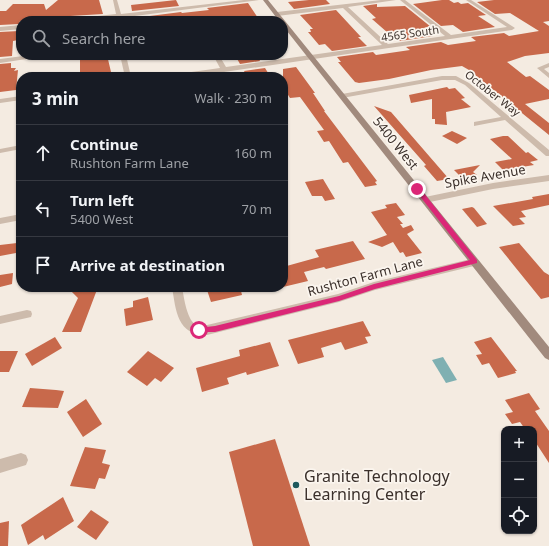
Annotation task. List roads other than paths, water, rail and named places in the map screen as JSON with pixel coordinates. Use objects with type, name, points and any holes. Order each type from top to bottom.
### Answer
[{"type":"street","points":[[115,0],[119,16],[257,0]]},
{"type":"street","points":[[190,0],[193,7]]},
{"type":"street","name":"5400 West","points":[[265,0],[277,14]]},
{"type":"street","points":[[277,14],[394,0]]},
{"type":"street","points":[[402,0],[450,37]]},
{"type":"street","name":"4565 South","points":[[209,72],[512,28],[468,0]]},
{"type":"street","points":[[344,6],[387,46]]},
{"type":"street","points":[[0,29],[16,27]]},
{"type":"street","name":"5400 West","points":[[288,28],[549,355]]},
{"type":"street","points":[[0,61],[16,59]]},
{"type":"street","points":[[124,60],[127,72]]},
{"type":"street","points":[[219,60],[224,70]]},
{"type":"street","points":[[549,65],[540,68],[549,76]]},
{"type":"street","name":"October Way","points":[[342,96],[453,78],[460,79],[549,154]]},
{"type":"street","points":[[0,101],[16,99]]},
{"type":"street","points":[[477,124],[507,118]]},
{"type":"street","points":[[0,151],[16,148]]},
{"type":"street","name":"Spike Avenue","points":[[426,200],[493,186],[549,178]]},
{"type":"street","points":[[0,221],[16,218]]},
{"type":"street","name":"Rushton Farm Lane","points":[[178,292],[185,320],[192,329],[207,330],[339,298],[374,286],[475,262]]},
{"type":"street","points":[[0,320],[27,314]]},
{"type":"street","points":[[0,466],[21,460]]},
{"type":"water","points":[[443,357],[457,380],[446,383],[432,360]]},
{"type":"place","name":"Granite Technology Learning Center","points":[[296,485]]}]
